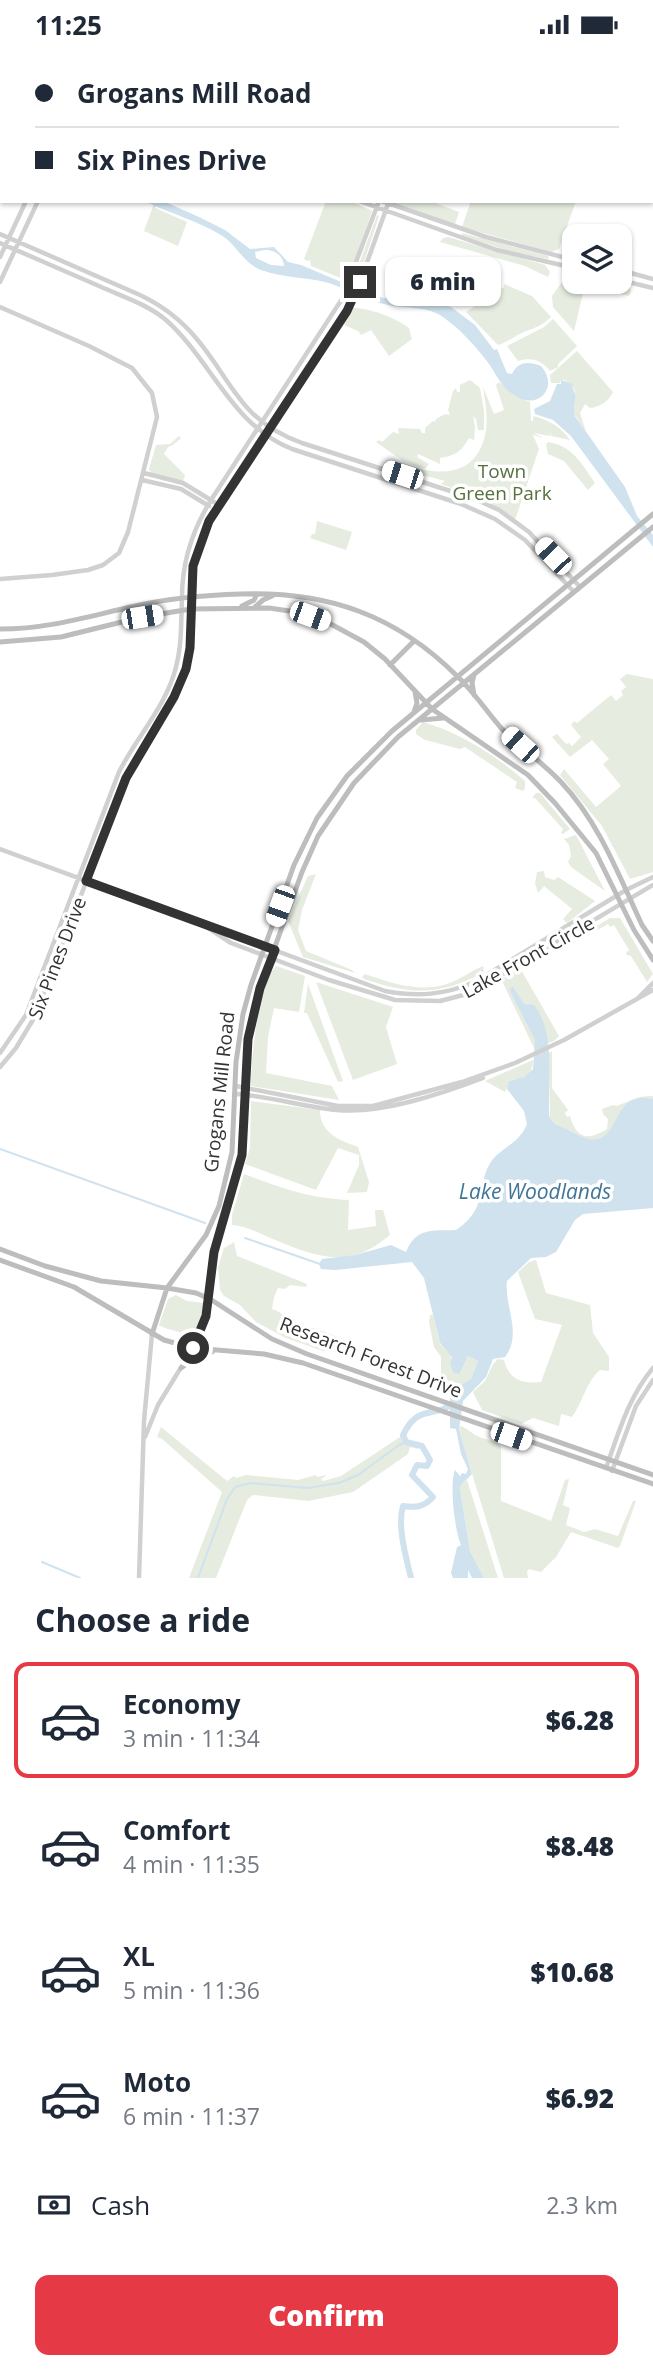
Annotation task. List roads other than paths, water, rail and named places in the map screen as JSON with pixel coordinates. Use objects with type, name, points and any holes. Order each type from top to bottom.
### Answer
[{"type":"main road","name":"Grogans Mill Road","points":[[152,1334],[167,1288],[206,1235],[219,1206],[232,1152],[239,1035],[244,1009],[294,865],[317,818],[347,776],[389,734],[653,515]]},
{"type":"main road","name":"Grogans Mill Road","points":[[193,1348],[204,1325],[210,1299],[214,1252],[242,1155],[248,1039],[254,1012],[304,869],[326,822],[354,783],[398,737],[651,528]]},
{"type":"main road","points":[[239,607],[254,600],[257,594]]},
{"type":"main road","points":[[0,629],[61,625],[134,606],[190,597],[275,595],[328,600],[361,611],[407,636],[448,668],[503,730],[561,782],[590,819],[653,941]]},
{"type":"main road","points":[[255,607],[262,600],[275,595]]},
{"type":"main road","points":[[0,642],[61,637],[142,617],[191,609],[255,607],[296,612],[327,622],[363,642],[390,665],[432,709],[528,775],[596,853],[634,930],[653,960]]},
{"type":"main road","points":[[407,636],[407,647]]},
{"type":"main road","points":[[390,665],[414,641]]},
{"type":"main road","points":[[448,668],[459,669],[471,665]]},
{"type":"main road","points":[[474,675],[472,683],[475,698]]},
{"type":"main road","points":[[414,712],[415,692]]},
{"type":"main road","points":[[418,721],[444,718]]},
{"type":"main road","points":[[244,1009],[254,1012]]},
{"type":"main road","name":"Research Forest Drive","points":[[0,1249],[45,1266],[101,1281],[167,1288],[210,1299],[258,1331],[289,1347],[653,1475]]},
{"type":"main road","name":"Research Forest Drive","points":[[0,1260],[36,1272],[94,1298],[152,1334],[193,1348],[246,1351],[284,1358],[653,1484]]},
{"type":"main road","points":[[36,1272],[45,1266]]},
{"type":"main road","points":[[181,1368],[195,1358],[218,1350]]},
{"type":"main road","points":[[337,1375],[357,1371]]},
{"type":"street","points":[[0,257],[3,244],[25,203]]},
{"type":"street","points":[[0,282],[37,203]]},
{"type":"street","points":[[364,203],[456,237],[562,265]]},
{"type":"street","name":"Six Pines Drive","points":[[0,1053],[26,1015],[107,800],[128,754],[153,718],[170,685],[180,647],[181,598],[189,550],[208,505],[342,299],[380,203]]},
{"type":"street","name":"Six Pines Drive","points":[[0,1067],[16,1048],[34,1018],[115,803],[133,764],[179,689],[190,648],[190,597],[195,558],[215,510],[351,303],[389,203]]},
{"type":"street","points":[[392,203],[458,229],[562,257]]},
{"type":"street","points":[[456,237],[458,229]]},
{"type":"street","points":[[0,234],[155,303],[185,326],[203,346],[239,400],[269,428],[296,441],[475,499],[499,510],[535,538],[580,587]]},
{"type":"street","points":[[3,244],[152,311],[192,348],[229,401],[265,435],[292,449],[461,504],[495,519],[529,544],[573,592]]},
{"type":"street","points":[[632,273],[653,278]]},
{"type":"street","points":[[638,284],[640,275]]},
{"type":"street","points":[[632,282],[653,288]]},
{"type":"street","points":[[117,295],[121,287]]},
{"type":"street","points":[[0,307],[116,359],[137,372],[152,393],[156,412],[144,473],[125,541],[119,553],[108,562],[88,570],[0,579]]},
{"type":"street","points":[[304,359],[312,364]]},
{"type":"street","points":[[144,473],[183,483],[219,505]]},
{"type":"street","points":[[142,480],[181,489],[215,510]]},
{"type":"street","points":[[495,519],[499,510]]},
{"type":"street","points":[[529,544],[535,538]]},
{"type":"street","points":[[170,685],[179,689]]},
{"type":"street","points":[[135,745],[142,749]]},
{"type":"street","points":[[107,800],[115,803]]},
{"type":"street","name":"Lake Front Circle","points":[[0,849],[385,991],[413,995],[439,994],[475,982],[626,890],[653,877]]},
{"type":"street","points":[[641,882],[646,890]]},
{"type":"street","name":"Lake Front Circle","points":[[201,924],[227,942],[329,980],[394,1000],[441,1001],[471,993],[653,885]]},
{"type":"street","points":[[636,999],[653,983]]},
{"type":"street","points":[[236,1094],[336,1110],[369,1110],[461,1086],[549,1048],[653,990]]},
{"type":"street","points":[[236,1086],[338,1106],[373,1106],[463,1082],[515,1063]]},
{"type":"street","name":"Grogans Mill Road","points":[[139,1578],[140,1486],[152,1334]]},
{"type":"street","name":"Grogans Mill Road","points":[[144,1441],[158,1405],[193,1348]]},
{"type":"street","points":[[612,1461],[624,1416],[642,1382],[653,1369]]},
{"type":"street","points":[[609,1469],[636,1406],[653,1380]]},
{"type":"water","points":[[149,203],[168,203],[225,230],[250,249],[274,247],[288,262],[372,295],[393,300],[436,302],[451,307],[475,325],[494,350],[497,349],[507,373],[512,374],[524,363],[541,366],[548,383],[547,390],[542,396],[529,400],[520,399],[511,393],[471,342],[453,324],[434,312],[381,303],[329,283],[261,270],[249,263],[221,235]],"holes":[[[255,252],[274,252],[280,256],[284,266],[271,265],[256,258]]]},
{"type":"water","points":[[561,380],[573,384],[575,416],[625,487],[637,516],[653,535],[653,547],[571,436],[553,420],[535,414],[534,409],[550,401]]},
{"type":"water","name":"Lake Woodlands","points":[[513,987],[524,1004],[534,1005],[545,1029],[549,1057],[549,1115],[555,1123],[588,1139],[600,1138],[608,1132],[627,1104],[637,1098],[653,1099],[653,1208],[583,1214],[575,1220],[556,1252],[546,1257],[531,1258],[507,1281],[513,1329],[510,1348],[505,1357],[493,1359],[486,1377],[463,1401],[459,1430],[472,1474],[460,1489],[470,1551],[484,1578],[472,1578],[468,1570],[468,1578],[453,1578],[451,1573],[457,1547],[461,1545],[454,1508],[453,1477],[455,1470],[460,1476],[462,1473],[466,1474],[468,1469],[461,1454],[456,1429],[450,1428],[450,1396],[471,1379],[478,1361],[468,1356],[459,1375],[453,1372],[450,1363],[452,1357],[440,1343],[424,1278],[412,1262],[335,1270],[321,1269],[319,1264],[322,1259],[355,1255],[391,1245],[406,1252],[420,1234],[456,1230],[474,1212],[488,1167],[493,1159],[516,1140],[527,1124],[524,1111],[507,1089],[509,1081],[524,1077],[533,1069],[535,1040],[510,991]]},
{"type":"waterway","points":[[0,1149],[205,1223]]},
{"type":"waterway","points":[[245,1238],[320,1264]]},
{"type":"waterway","points":[[411,1578],[402,1532],[403,1506],[419,1506],[433,1497],[412,1475],[417,1465],[427,1466],[430,1460],[422,1446],[406,1442],[403,1435],[415,1418],[454,1402]]},
{"type":"waterway","points":[[198,1578],[227,1499],[235,1487],[251,1483],[307,1488],[339,1483],[358,1475],[406,1442]]},
{"type":"waterway","points":[[42,1562],[80,1578]]},
{"type":"park label","name":"Town Green Park","points":[[502,482]]}]
